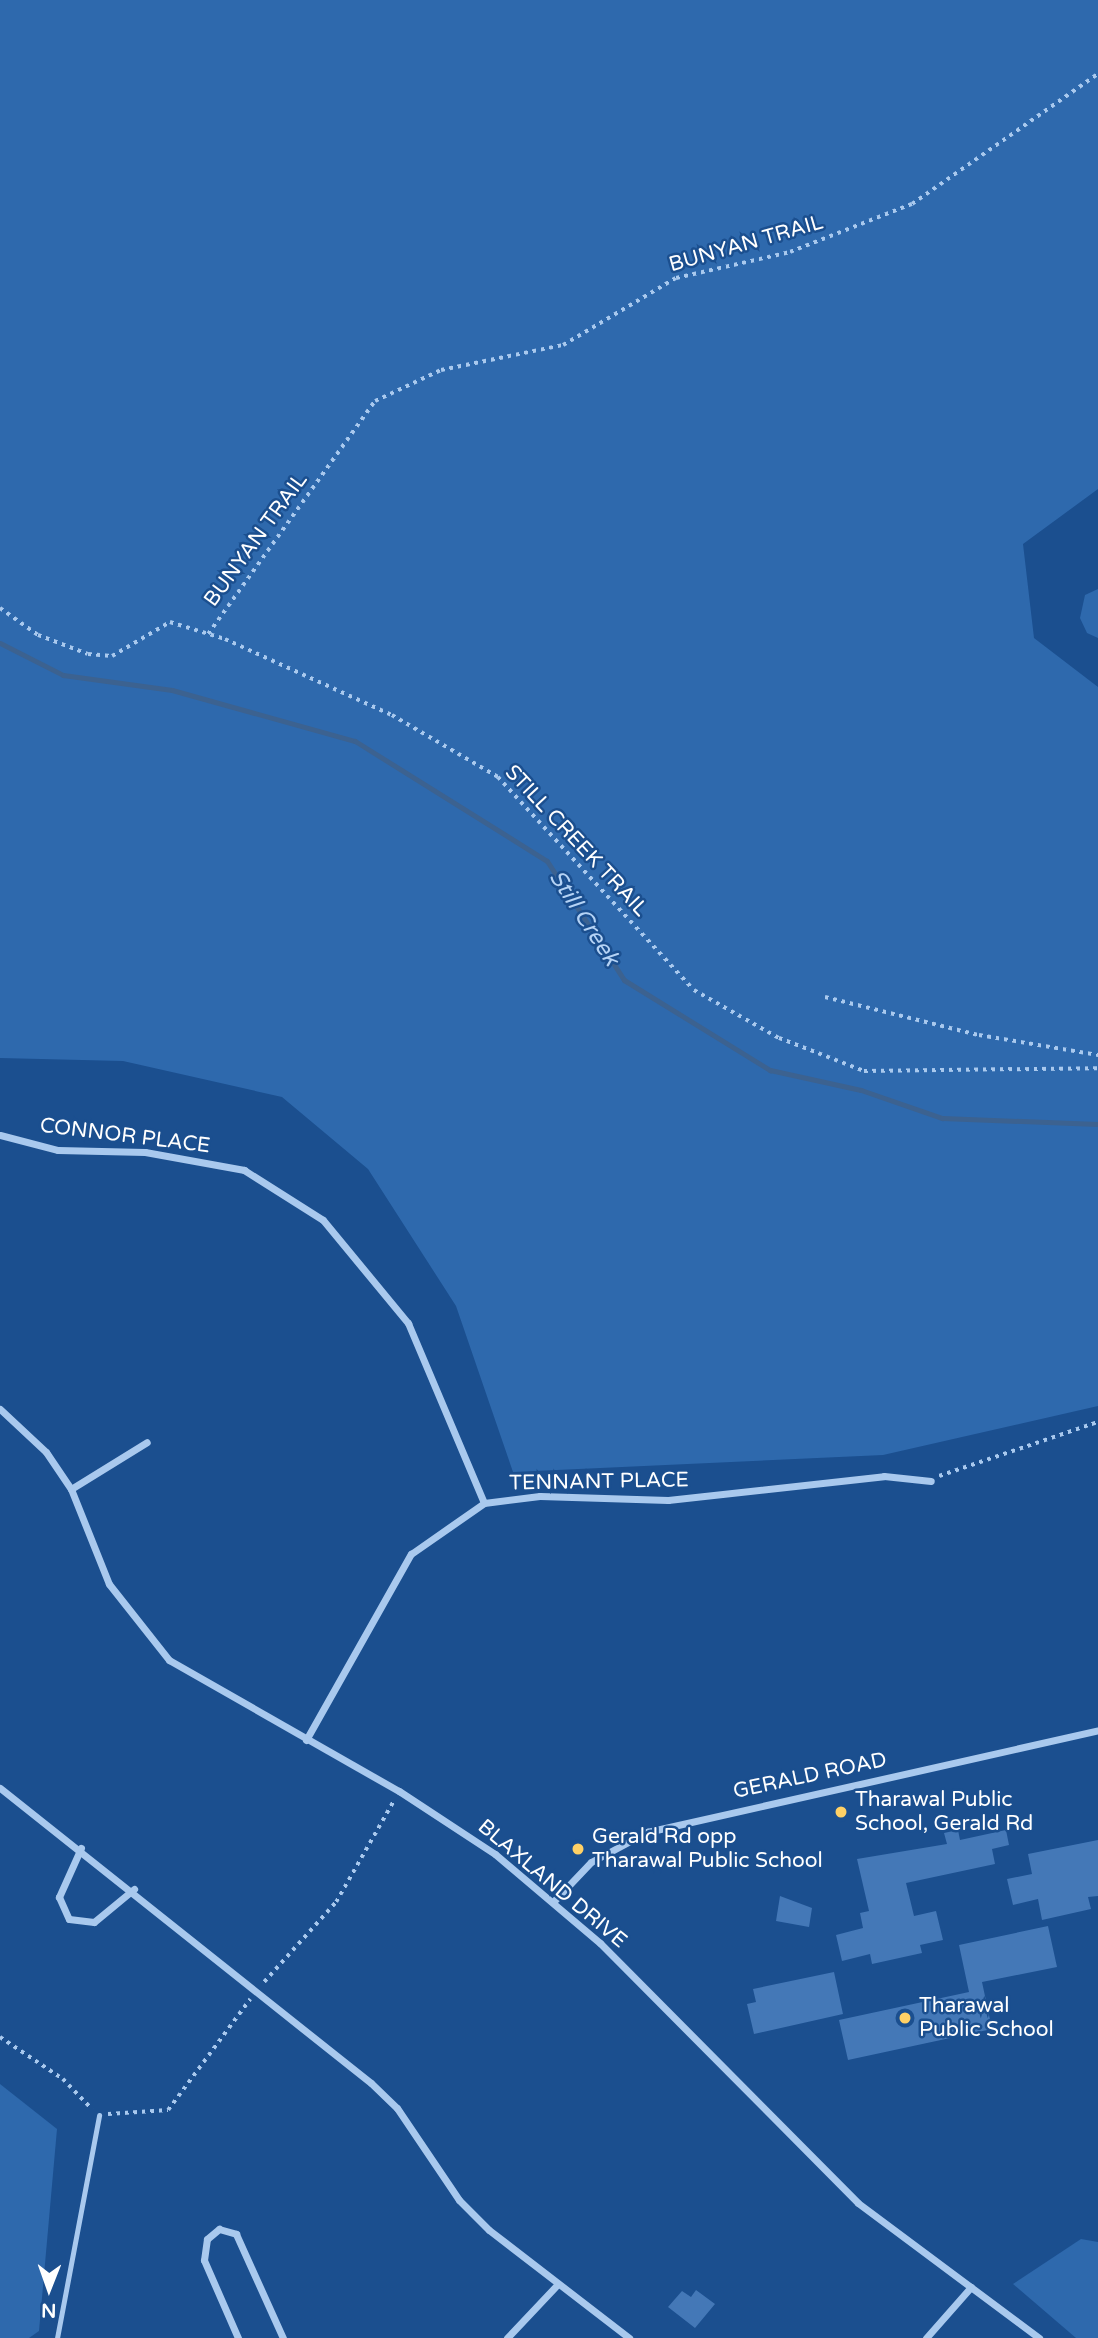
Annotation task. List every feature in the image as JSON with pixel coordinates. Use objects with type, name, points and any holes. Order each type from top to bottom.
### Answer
[{"type":"street","name":"CONNOR PLACE","points":[[0,1135],[58,1150],[145,1152],[244,1170],[323,1220],[408,1323],[484,1503]]},
{"type":"street","name":"BLAXLAND DRIVE","points":[[0,1409],[46,1452],[71,1489],[109,1584],[161,1651],[210,1688],[399,1791],[495,1854],[553,1902],[805,2155],[1039,2338]]},
{"type":"street","points":[[71,1489],[147,1442]]},
{"type":"street","name":"TENNANT PLACE","points":[[306,1740],[411,1554],[484,1503],[540,1496],[668,1500],[884,1476],[931,1480]]},
{"type":"street","name":"GERALD ROAD","points":[[553,1902],[591,1862],[647,1832],[1098,1730]]},
{"type":"street","points":[[0,1788],[134,1889],[258,1989],[397,2108],[459,2200],[557,2285],[629,2338]]},
{"type":"street","points":[[81,1848],[59,1897],[69,1919],[94,1922],[134,1889]]},
{"type":"street","points":[[237,2338],[204,2260],[207,2239],[219,2229],[236,2234],[283,2338]]},
{"type":"street","points":[[507,2338],[557,2285]]},
{"type":"street","points":[[926,2338],[971,2287]]},
{"type":"lane","points":[[57,2338],[99,2115]]},
{"type":"path","name":"BUNYAN TRAIL","points":[[208,634],[374,401],[441,370],[563,345],[676,278],[790,252],[912,204],[1098,74]]},
{"type":"path","name":"STILL CREEK TRAIL","points":[[0,608],[37,635],[88,654],[112,656],[170,622],[208,634],[392,715],[498,777],[694,990],[779,1038],[864,1072],[1098,1068]]},
{"type":"path","points":[[825,997],[979,1035],[1098,1055]]},
{"type":"path","points":[[931,1480],[959,1465],[1098,1422]]},
{"type":"path","points":[[0,2036],[64,2079],[99,2115],[168,2110],[258,1989],[336,1902],[399,1791]]},
{"type":"shaded area","points":[[0,0],[1098,0],[1098,489],[1023,544],[1034,638],[1098,687],[1098,1406],[883,1455],[513,1472],[456,1306],[368,1169],[282,1097],[123,1061],[0,1058]]},
{"type":"shaded area","points":[[1098,589],[1098,638],[1087,633],[1080,618],[1085,595]]},
{"type":"shaded area","points":[[0,2084],[57,2129],[39,2331],[29,2338],[0,2338]]},
{"type":"shaded area","points":[[1081,2239],[1098,2242],[1098,2338],[1076,2338],[1013,2284]]},
{"type":"building","points":[[958,1830],[960,1840],[1006,1830],[1009,1845],[992,1849],[995,1864],[906,1883],[914,1916],[936,1911],[943,1940],[920,1945],[922,1953],[872,1964],[870,1954],[842,1961],[836,1935],[863,1928],[860,1913],[869,1911],[857,1859],[947,1844],[944,1833]]},
{"type":"building","points":[[1098,1840],[1098,1896],[1088,1897],[1091,1909],[1042,1920],[1038,1899],[1013,1905],[1007,1879],[1032,1874],[1028,1854]]},
{"type":"building","points":[[780,1896],[812,1908],[809,1927],[776,1921]]},
{"type":"building","points":[[1048,1926],[1057,1967],[982,1982],[992,2029],[848,2060],[839,2020],[969,1992],[959,1945]]},
{"type":"building","points":[[834,1972],[843,2014],[754,2034],[747,2004],[756,2002],[753,1989]]},
{"type":"building","points":[[696,2290],[715,2304],[695,2328],[668,2307],[682,2291],[691,2297]]},
{"type":"waterway","name":"Still Creek","points":[[0,643],[63,675],[172,690],[355,741],[547,861],[624,980],[770,1070],[861,1090],[942,1118],[1098,1124]]},
{"type":"place","name":"Tharawal Public School, Gerald Rd","points":[[841,1812]]},
{"type":"place","name":"Gerald Rd opp Tharawal Public School","points":[[578,1849]]},
{"type":"place","name":"Tharawal Public School","points":[[905,2018]]}]
